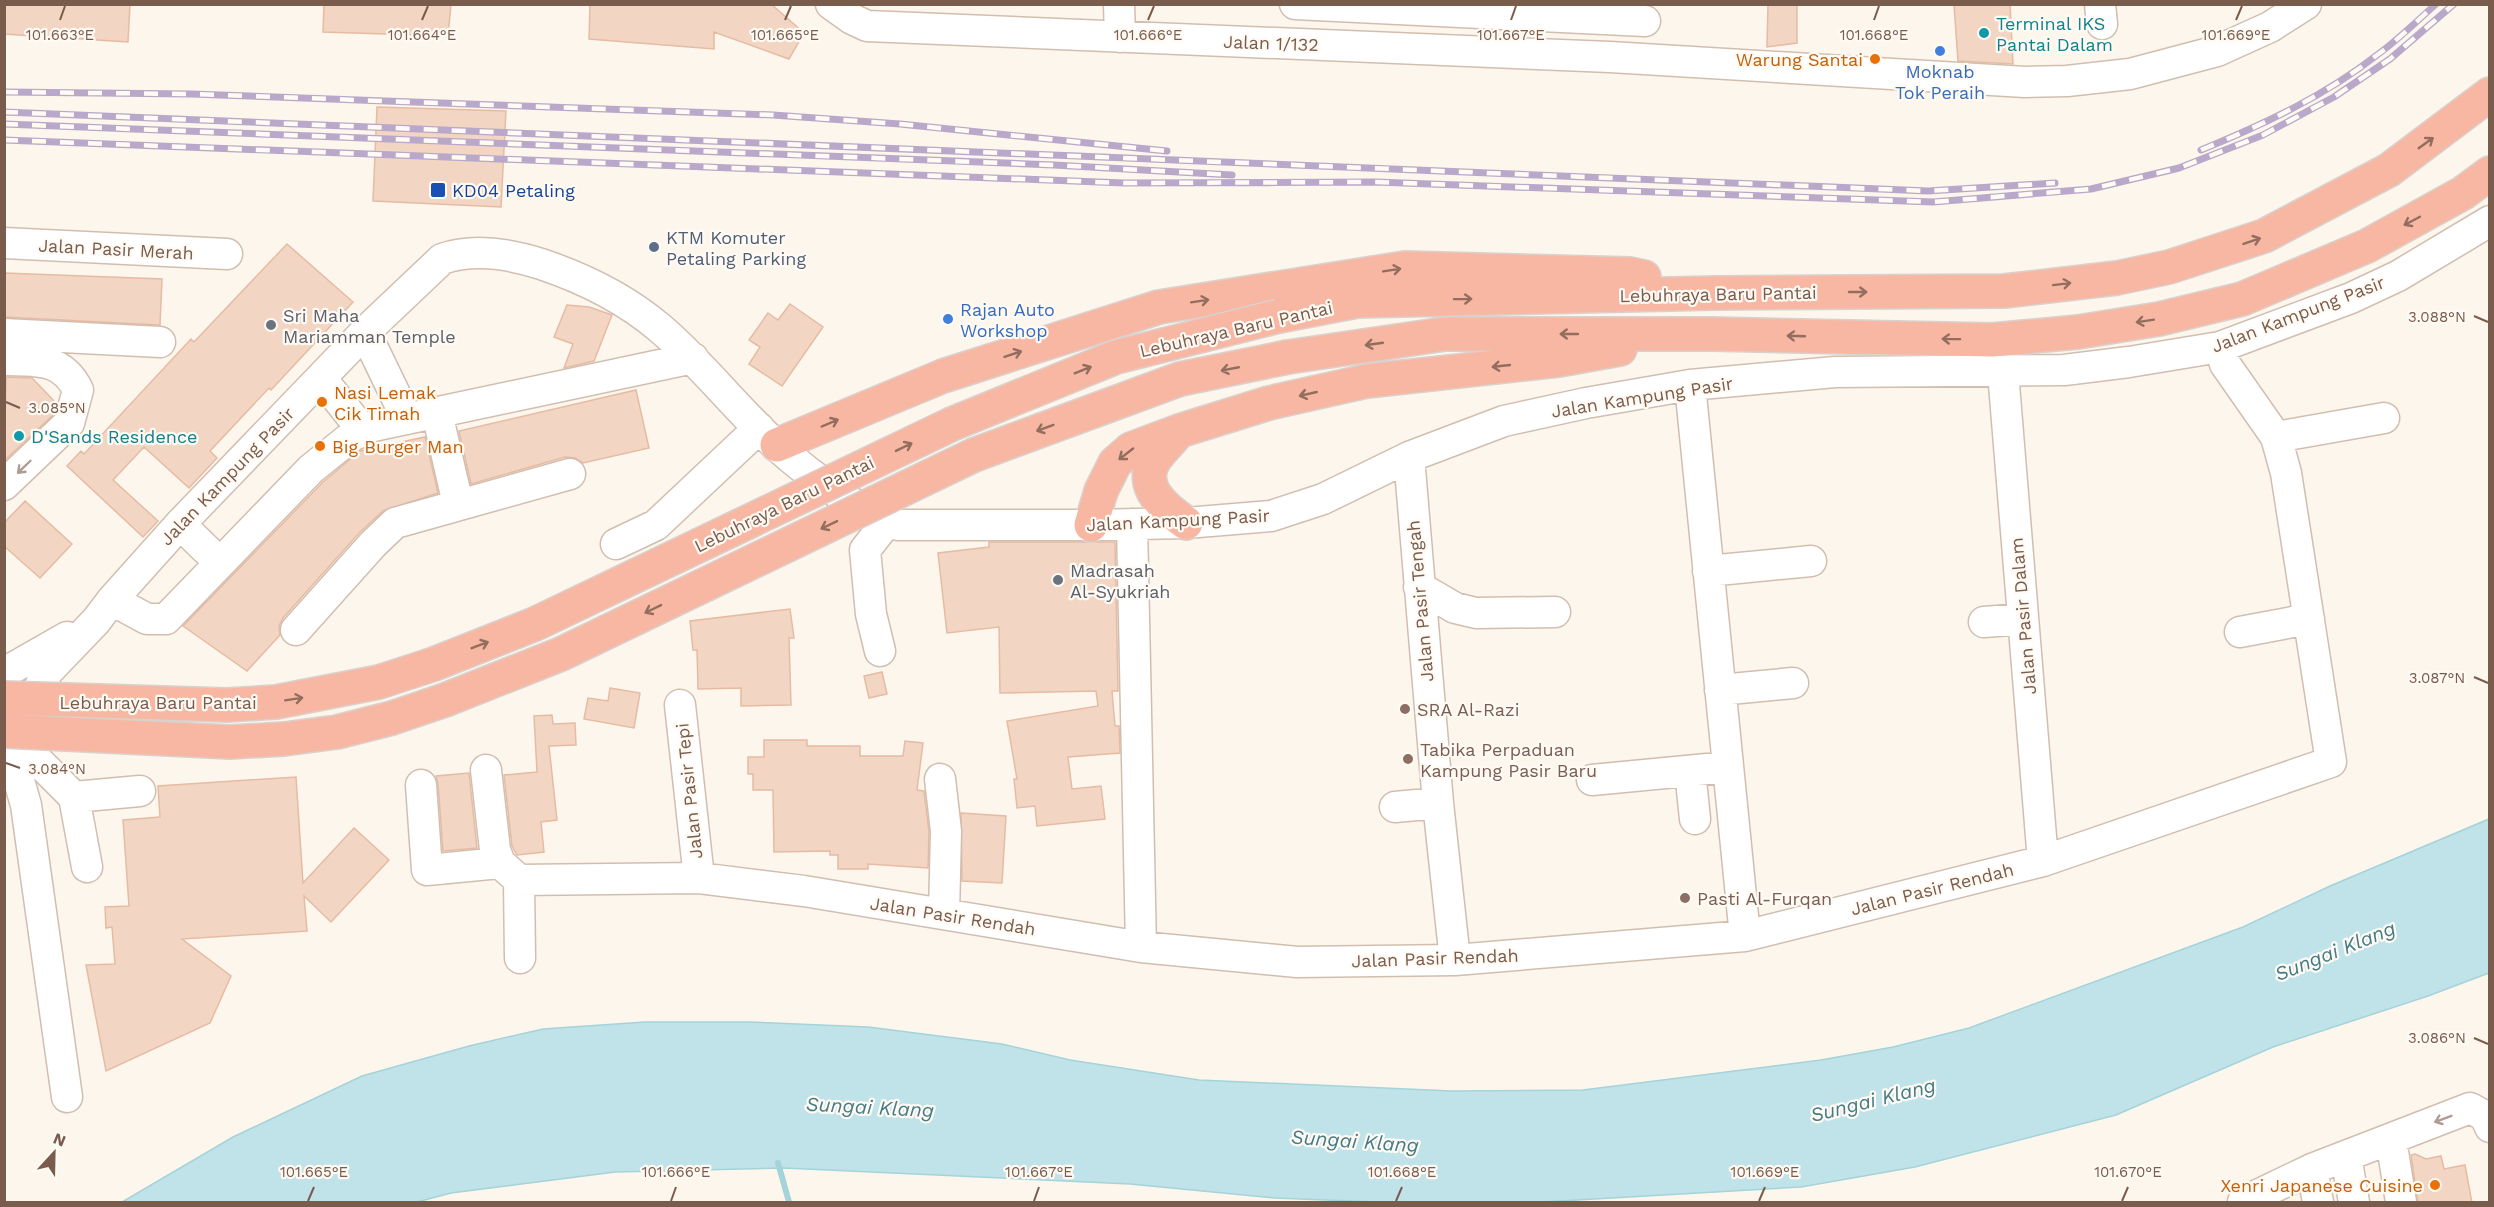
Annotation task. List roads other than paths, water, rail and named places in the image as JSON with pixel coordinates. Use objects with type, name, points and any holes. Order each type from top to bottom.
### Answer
[{"type":"highway","name":"Lebuhraya Baru Pantai","points":[[11,729],[227,705],[276,702],[379,682],[434,664],[535,624],[952,424],[1116,357],[1280,316],[1357,302],[1715,293],[2004,291],[2117,278],[2169,267],[2264,236],[2389,170],[2490,94]]},
{"type":"highway","name":"Lebuhraya Baru Pantai","points":[[11,729],[230,742],[284,739],[337,732],[392,718],[445,700],[561,654],[974,455],[1180,379],[1287,357],[1445,334],[1711,334],[1992,340],[2079,332],[2159,319],[2242,299],[2367,246],[2463,193],[2490,173]]},
{"type":"highway","points":[[768,437],[943,376],[1159,307],[1405,268],[1630,274],[1715,293]]},
{"type":"highway","points":[[1091,525],[1101,491],[1115,463],[1131,449],[1179,431],[1269,403],[1367,381],[1559,360],[1711,334]]},
{"type":"highway","points":[[1179,431],[1155,459],[1151,468],[1150,480],[1156,499],[1186,523]]},
{"type":"street","name":"Jalan 1/132","points":[[831,4],[867,26],[1610,57],[2025,82],[2100,79],[2155,69],[2217,51],[2270,27],[2306,4]]},
{"type":"street","points":[[1119,4],[1120,37]]},
{"type":"street","points":[[1295,4],[1645,13],[1646,59]]},
{"type":"street","points":[[1609,13],[1610,57]]},
{"type":"street","name":"Jalan Kampung Pasir","points":[[11,729],[48,671],[180,524],[365,332],[442,259],[456,254],[490,254],[520,258],[580,279],[623,302],[660,328],[693,358],[768,437],[832,490],[886,523],[898,525],[1091,525],[1186,523],[1271,516],[1323,499],[1409,457],[1504,421],[1586,403],[1690,385],[1835,372],[2064,370],[2220,347],[2351,298],[2388,280],[2490,221]]},
{"type":"street","name":"Jalan Pasir Merah","points":[[4,243],[226,254]]},
{"type":"street","points":[[365,332],[407,419]]},
{"type":"street","points":[[4,334],[160,342]]},
{"type":"street","points":[[2220,347],[2225,364],[2276,437],[2286,473],[2309,619],[2240,632]]},
{"type":"street","points":[[104,610],[147,620],[166,619],[318,463],[331,451],[373,426],[693,358]]},
{"type":"street","points":[[4,360],[46,361],[71,376],[78,390],[69,423],[4,485]]},
{"type":"street","name":"Jalan Pasir Dalam","points":[[2003,372],[2043,861]]},
{"type":"street","points":[[321,378],[363,431]]},
{"type":"street","points":[[1690,385],[1745,936]]},
{"type":"street","points":[[437,413],[458,504]]},
{"type":"street","points":[[2276,437],[2384,418]]},
{"type":"street","points":[[616,544],[656,525],[768,437]]},
{"type":"street","name":"Jalan Pasir Tengah","points":[[1409,457],[1438,803],[1455,960]]},
{"type":"street","points":[[296,630],[392,525],[458,504],[570,474]]},
{"type":"street","points":[[880,651],[871,614],[866,550],[886,523]]},
{"type":"street","points":[[180,524],[220,563]]},
{"type":"street","points":[[1132,524],[1141,947]]},
{"type":"street","points":[[1708,571],[1811,561]]},
{"type":"street","points":[[1419,587],[1455,608],[1476,613],[1556,612]]},
{"type":"street","name":"Jalan Kampung Pasir","points":[[4,674],[104,610]]},
{"type":"street","points":[[1984,622],[2023,619]]},
{"type":"street","name":"Jalan Pasir Rendah","points":[[420,785],[427,870],[699,878],[804,891],[1141,947],[1297,962],[1455,960],[1745,936],[2043,861],[2331,762],[2309,619]]},
{"type":"street","points":[[1720,690],[1793,683]]},
{"type":"street","points":[[4,684],[19,693],[11,729],[26,805],[67,1097]]},
{"type":"street","name":"Jalan Pasir Tepi","points":[[680,705],[699,878]]},
{"type":"street","points":[[11,729],[74,797],[87,867]]},
{"type":"street","points":[[1592,780],[1728,767]]},
{"type":"street","points":[[486,770],[495,850],[510,871],[520,958]]},
{"type":"street","points":[[1690,771],[1695,819]]},
{"type":"street","points":[[940,779],[946,831],[944,914]]},
{"type":"street","points":[[74,797],[140,791]]},
{"type":"street","points":[[1395,807],[1438,803]]},
{"type":"street","points":[[2243,1203],[2312,1169],[2470,1108],[2485,1116],[2490,1127]]},
{"type":"street","points":[[2391,1139],[2401,1203]]},
{"type":"street","points":[[2346,1156],[2354,1203]]},
{"type":"street","points":[[2312,1169],[2318,1203]]},
{"type":"water","name":"Sungai Klang","points":[[2489,819],[2489,973],[2428,996],[2273,1047],[2116,1115],[1915,1167],[1801,1187],[1543,1202],[1377,1202],[1274,1198],[1130,1184],[784,1168],[615,1172],[451,1193],[417,1202],[122,1202],[233,1137],[362,1076],[469,1046],[543,1029],[645,1022],[750,1022],[868,1027],[1002,1044],[1070,1060],[1199,1080],[1452,1091],[1583,1090],[1821,1060],[1893,1047],[1969,1028],[2243,927],[2330,886]]},
{"type":"waterway","points":[[778,1163],[789,1202]]},
{"type":"railway","points":[[2201,150],[2270,120],[2336,84],[2385,49],[2436,4]]},
{"type":"railway","points":[[4,140],[1124,183],[1376,182],[1933,202],[2091,189],[2179,168],[2263,135],[2334,97],[2390,59],[2454,4]]},
{"type":"railway","points":[[4,92],[191,94],[773,115],[900,124],[1167,151]]},
{"type":"railway","points":[[4,112],[1928,191],[2055,183]]},
{"type":"railway","points":[[4,124],[1054,165],[1232,175]]},
{"type":"place","name":"Terminal IKS Pantai Dalam","points":[[1984,33]]},
{"type":"place","name":"Moknab Tok Peraih","points":[[1940,51]]},
{"type":"place","name":"Warung Santai","points":[[1875,59]]},
{"type":"place","name":"KD04 Petaling","points":[[438,190]]},
{"type":"place","name":"KTM Komuter Petaling Parking","points":[[654,247]]},
{"type":"place","name":"Rajan Auto Workshop","points":[[948,319]]},
{"type":"place","name":"Sri Maha Mariamman Temple","points":[[271,325]]},
{"type":"place","name":"Nasi Lemak Cik Timah","points":[[322,402]]},
{"type":"place","name":"D'Sands Residence","points":[[19,436]]},
{"type":"place","name":"Big Burger Man","points":[[320,446]]},
{"type":"place","name":"Madrasah Al-Syukriah","points":[[1058,580]]},
{"type":"place","name":"SRA Al-Razi","points":[[1405,709]]},
{"type":"place","name":"Tabika Perpaduan Kampung Pasir Baru","points":[[1408,759]]},
{"type":"place","name":"Pasti Al-Furqan","points":[[1685,898]]},
{"type":"place","name":"Xenri Japanese Cuisine","points":[[2435,1185]]}]
